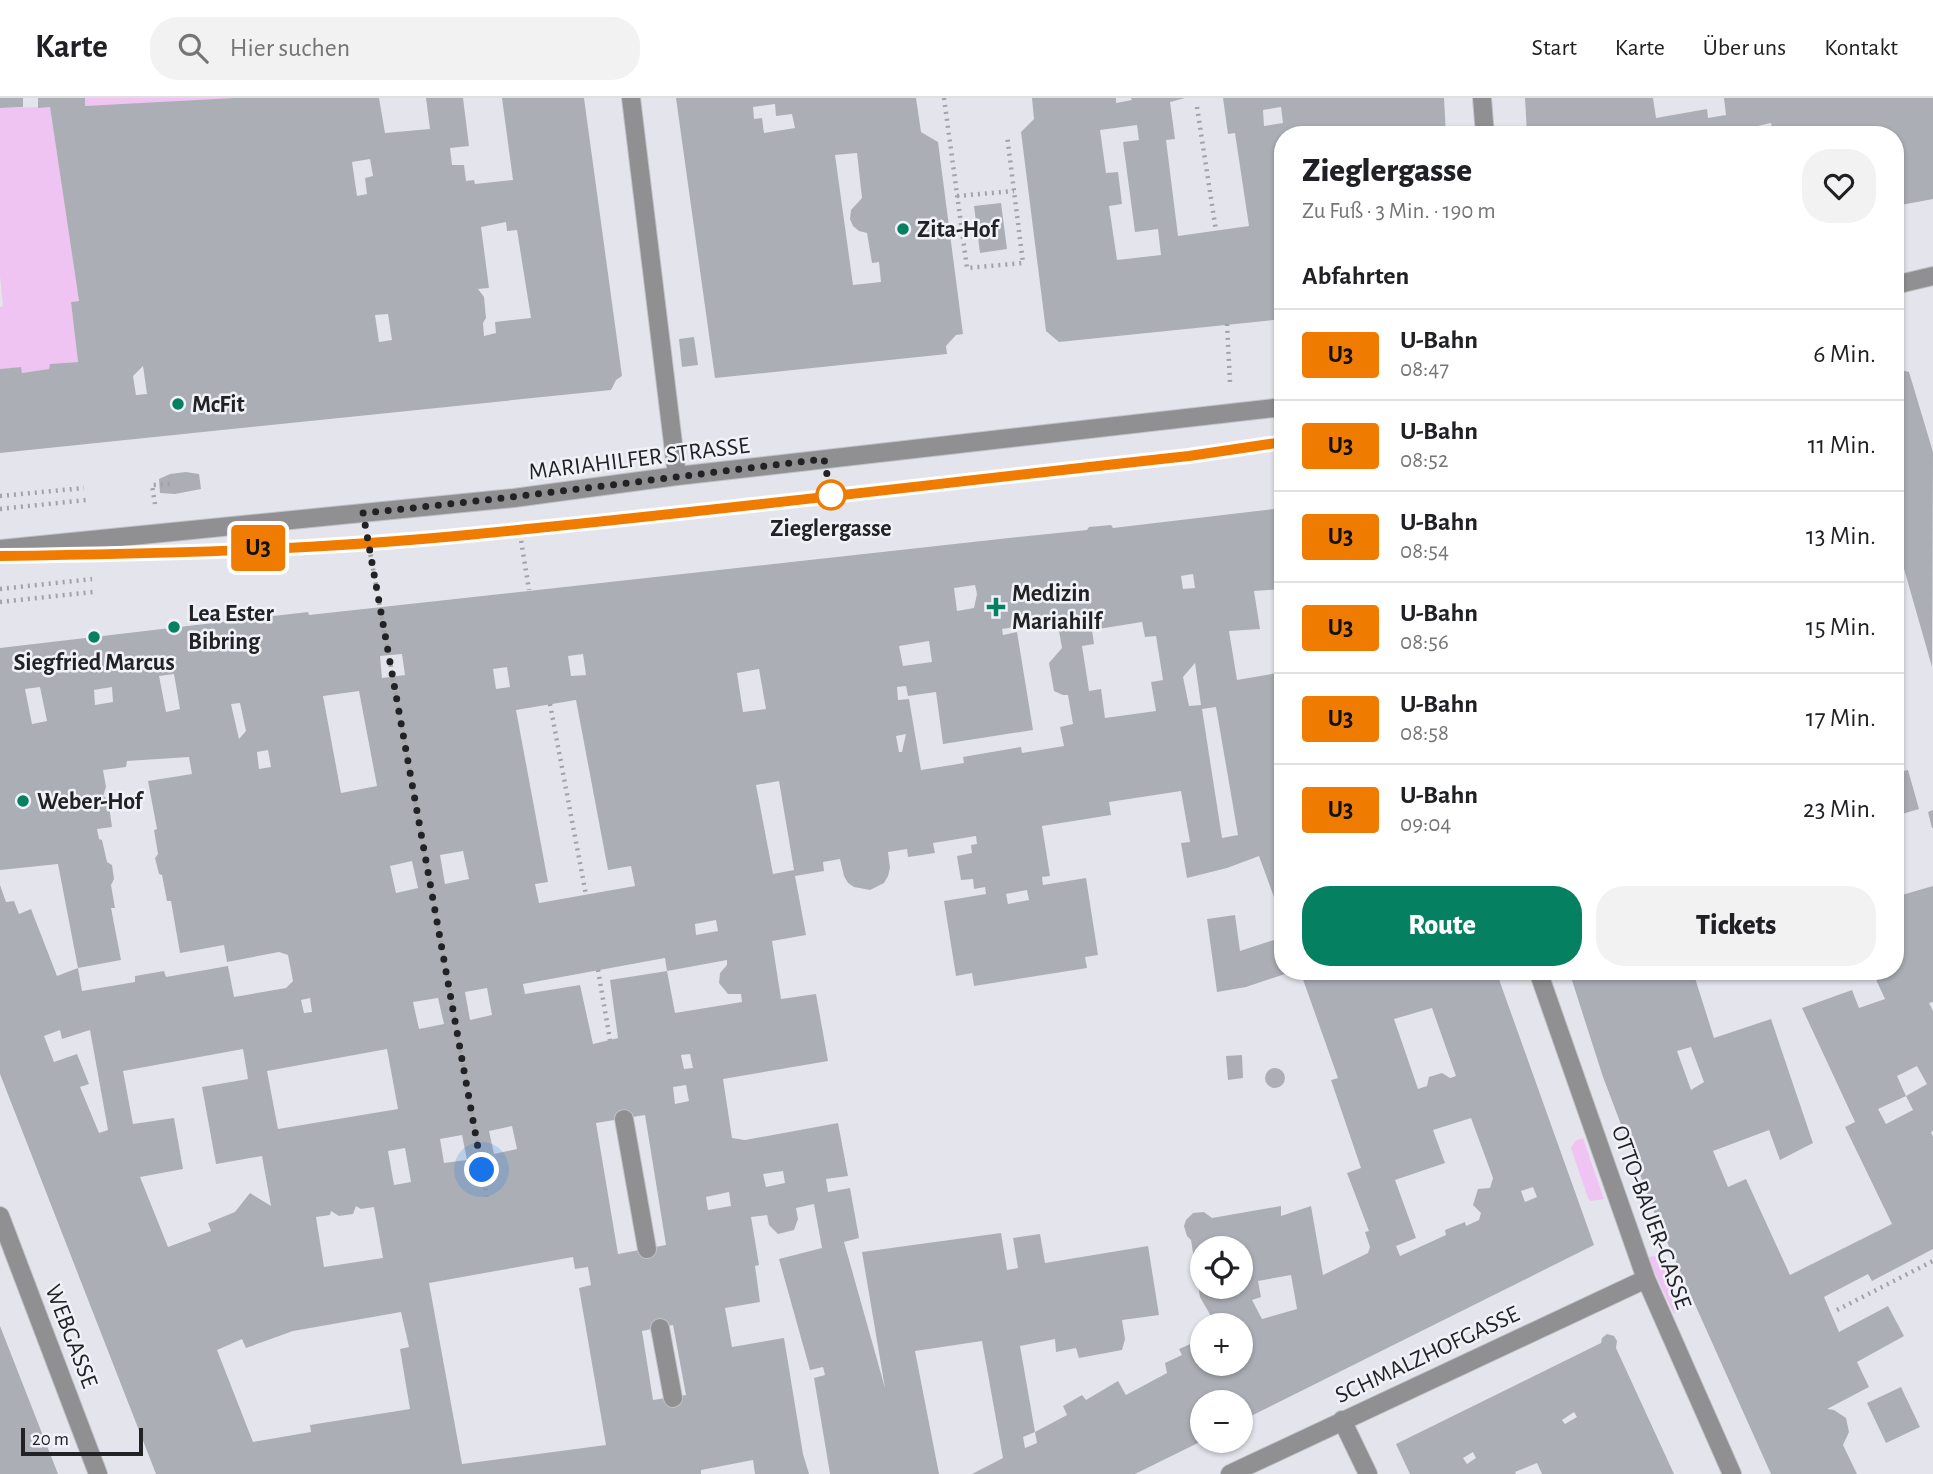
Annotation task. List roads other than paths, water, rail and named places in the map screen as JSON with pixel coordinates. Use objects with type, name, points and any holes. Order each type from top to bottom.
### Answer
[{"type":"street","points":[[631,98],[677,476]]},
{"type":"street","points":[[1482,98],[1484,126]]},
{"type":"street","points":[[1904,284],[1932,280]]},
{"type":"street","name":"MARIAHILFER STRASSE","points":[[0,549],[514,499],[677,476],[1274,408]]},
{"type":"street","name":"OTTO-BAUER-GASSE","points":[[1541,980],[1646,1279],[1732,1474]]},
{"type":"street","points":[[624,1119],[647,1249]]},
{"type":"street","name":"WEBGASSE","points":[[0,1216],[98,1474]]},
{"type":"street","name":"SCHMALZHOFGASSE","points":[[1230,1474],[1646,1279]]},
{"type":"street","points":[[660,1328],[673,1398]]},
{"type":"street","points":[[1342,1420],[1368,1474]]},
{"type":"metro line","name":"U3","points":[[0,556],[133,554],[310,546],[465,535],[1189,456],[1274,443]]},
{"type":"place","name":"Zita-Hof","points":[[903,229]]},
{"type":"place","name":"McFit","points":[[178,404]]},
{"type":"place","name":"Zieglergasse","points":[[831,495]]},
{"type":"place","name":"Medizin Mariahilf","points":[[996,607]]},
{"type":"place","name":"Lea Ester Bibring","points":[[174,627]]},
{"type":"place","name":"Siegfried Marcus","points":[[94,637]]},
{"type":"place","name":"Weber-Hof","points":[[23,801]]}]
